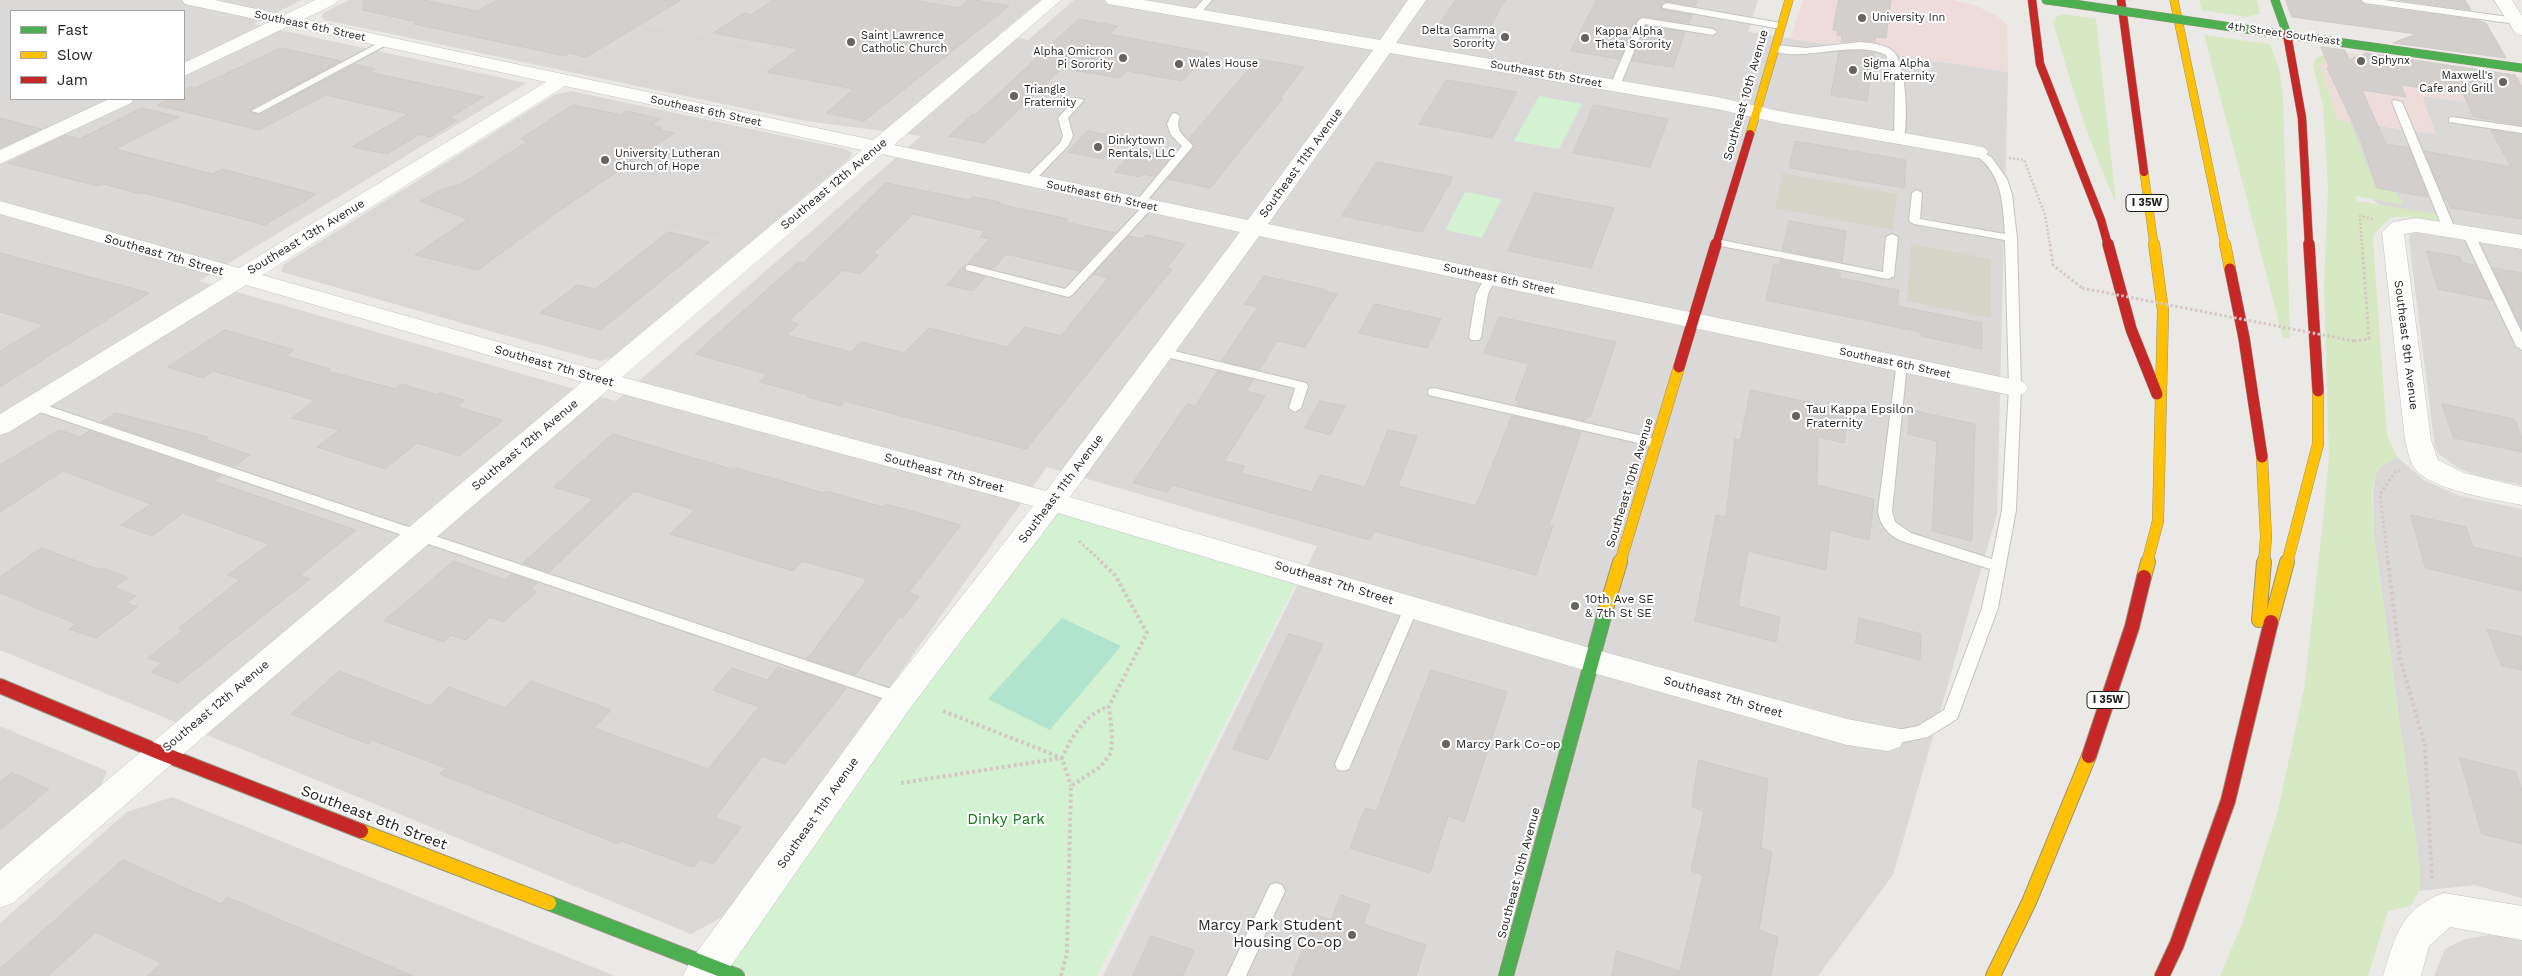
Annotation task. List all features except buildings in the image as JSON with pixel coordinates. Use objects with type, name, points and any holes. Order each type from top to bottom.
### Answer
[{"type":"main road","name":"Southeast 10th Avenue","points":[[1506,976],[1590,660],[1789,0]]},
{"type":"main road","points":[[2032,0],[2040,64],[2101,220],[2131,329],[2162,407]]},
{"type":"main road","name":"4th Street Southeast","points":[[2046,0],[2522,68]]},
{"type":"main road","name":"I 35W","points":[[1993,976],[2029,902],[2083,772],[2132,627],[2158,520],[2163,311],[2121,0]]},
{"type":"main road","points":[[2174,0],[2244,338],[2262,450],[2266,537],[2253,692]]},
{"type":"main road","points":[[2162,976],[2177,944],[2228,801],[2253,692],[2318,444],[2319,425],[2302,118],[2287,34],[2275,0]]},
{"type":"main road","name":"Southeast 8th Street","points":[[0,686],[161,753],[707,970],[737,976]]},
{"type":"street","name":"Southeast 6th Street","points":[[191,0],[1143,205],[2015,388]]},
{"type":"street","points":[[185,70],[329,0]]},
{"type":"street","name":"Southeast 12th Avenue","points":[[0,892],[161,753],[1052,0]]},
{"type":"street","name":"Southeast 5th Street","points":[[1114,0],[1615,86],[1978,152]]},
{"type":"street","name":"Southeast 11th Avenue","points":[[707,970],[900,698],[1052,502],[1327,129],[1417,0]]},
{"type":"street","name":"Southeast 13th Avenue","points":[[0,426],[562,80]]},
{"type":"street","points":[[0,158],[122,100]]},
{"type":"street","name":"Southeast 7th Street","points":[[0,207],[602,380],[1052,502],[1412,606],[1590,660],[1847,732],[1888,738]]},
{"type":"street","name":"Southeast 9th Avenue","points":[[2458,231],[2416,225],[2401,227],[2393,232],[2418,440],[2422,456],[2430,468],[2456,481],[2522,496]]},
{"type":"street","points":[[2458,231],[2522,242]]},
{"type":"street","points":[[2402,976],[2413,937],[2438,894],[2522,923]]},
{"type":"lane","points":[[1195,14],[1208,0]]},
{"type":"lane","points":[[2365,0],[2515,16]]},
{"type":"lane","points":[[1666,6],[1781,26]]},
{"type":"lane","points":[[1615,86],[1642,21],[1713,32]]},
{"type":"lane","points":[[256,111],[387,42]]},
{"type":"lane","points":[[1775,48],[1807,51],[1854,46],[1886,50],[1896,63],[1900,84],[1899,138]]},
{"type":"lane","points":[[1029,180],[1064,144],[1068,136],[1063,118],[1079,100]]},
{"type":"lane","points":[[2397,102],[2458,231],[2522,346]]},
{"type":"lane","points":[[970,268],[1068,293],[1143,205],[1188,146],[1175,133],[1172,124],[1175,116]]},
{"type":"lane","points":[[2452,120],[2522,130]]},
{"type":"lane","points":[[1888,738],[1922,732],[1951,714],[1990,608],[2009,510],[2015,388],[2011,238],[2007,195],[2002,179],[1988,160],[1978,152]]},
{"type":"lane","points":[[1917,193],[1914,221],[2011,238]]},
{"type":"lane","points":[[1716,242],[1888,276],[1892,237]]},
{"type":"lane","points":[[1475,338],[1482,294],[1490,278]]},
{"type":"lane","points":[[1162,352],[1302,386],[1295,408]]},
{"type":"lane","points":[[1901,364],[1885,511],[1888,524],[1896,532],[1906,537],[1998,566]]},
{"type":"lane","points":[[1434,392],[1656,443]]},
{"type":"lane","points":[[33,405],[420,534],[900,698]]},
{"type":"lane","points":[[1343,764],[1412,606]]},
{"type":"lane","points":[[1236,976],[1276,891]]},
{"type":"path","points":[[1978,152],[2024,160],[2045,215],[2053,265],[2082,288],[2354,341]]},
{"type":"path","points":[[2403,470],[2396,471],[2380,494],[2400,658],[2425,746],[2438,894]]},
{"type":"path","points":[[1071,786],[1100,767],[1111,752],[1112,734],[1109,706],[1147,632],[1115,575],[1079,541]]},
{"type":"path","points":[[1062,976],[1067,952],[1071,786],[1062,758],[1073,732],[1098,709],[1109,706]]},
{"type":"path","points":[[943,711],[1062,758]]},
{"type":"path","points":[[900,783],[1062,758]]},
{"type":"shaded area","points":[[0,0],[302,0],[253,24],[526,83],[199,281],[616,401],[921,136],[805,121],[811,115],[777,52],[931,22],[1028,40],[1074,0],[1758,0],[1748,32],[2008,72],[1997,514],[1893,875],[1818,976],[1103,976],[1317,546],[1047,467],[728,914],[691,934],[0,650]]},
{"type":"shaded area","points":[[349,0],[840,0],[769,48],[649,24],[570,72],[325,20],[321,17],[325,12]]},
{"type":"shaded area","points":[[840,0],[1041,0],[998,35],[931,22],[805,121],[570,72],[649,24],[769,48]]},
{"type":"shaded area","points":[[1803,0],[1953,0],[1974,5],[1996,15],[2007,25],[2008,72],[1790,38]]},
{"type":"shaded area","points":[[2349,53],[2522,78],[2522,110],[2422,96],[2436,134],[2338,120],[2318,64],[2325,54]]},
{"type":"shaded area","points":[[571,91],[845,149],[852,153],[849,159],[746,246],[650,224],[504,335],[282,272],[283,265],[554,95]]},
{"type":"shaded area","points":[[2422,96],[2522,110],[2522,235],[2408,217],[2391,217],[2366,192],[2338,120],[2435,134]]},
{"type":"shaded area","points":[[1783,173],[1897,194],[1893,230],[1775,208]]},
{"type":"shaded area","points":[[650,224],[746,246],[612,358],[600,361],[504,335]]},
{"type":"shaded area","points":[[2423,231],[2467,239],[2522,352],[2522,485],[2478,476],[2458,468],[2440,455],[2435,448],[2409,240],[2410,234]]},
{"type":"shaded area","points":[[2467,239],[2522,248],[2522,352]]},
{"type":"shaded area","points":[[1911,244],[1991,259],[1991,318],[1907,301]]},
{"type":"shaded area","points":[[2397,457],[2425,481],[2460,496],[2522,509],[2522,898],[2474,885],[2419,891],[2420,871],[2374,535],[2373,492],[2376,473],[2383,465]]},
{"type":"shaded area","points":[[0,726],[107,771],[97,794],[0,875]]},
{"type":"shaded area","points":[[172,797],[615,976],[0,976],[0,923],[127,812]]},
{"type":"shaded area","points":[[2490,935],[2522,939],[2522,976],[2434,976],[2445,949],[2465,939]]},
{"type":"green space","points":[[2199,0],[2257,0],[2260,14],[2245,17],[2202,10]]},
{"type":"green space","points":[[2063,14],[2096,19],[2116,203],[2089,136],[2053,22],[2056,17]]},
{"type":"green space","points":[[2204,35],[2270,44],[2280,72],[2283,97],[2290,338],[2283,338]]},
{"type":"green space","points":[[2325,54],[2353,58],[2319,64],[2338,120],[2350,122],[2376,188],[2396,192],[2404,205],[2356,196],[2357,201],[2437,214],[2440,222],[2408,217],[2391,217],[2374,234],[2373,240],[2387,435],[2397,457],[2383,465],[2374,479],[2372,498],[2374,535],[2420,871],[2419,891],[2411,906],[2388,911],[2368,976],[2220,976],[2243,921],[2278,810],[2304,689],[2329,457],[2324,285],[2328,189],[2323,104],[2313,66],[2316,58]]},
{"type":"green space","points":[[1539,96],[1582,104],[1559,149],[1514,141]]},
{"type":"green space","points":[[1465,192],[1502,199],[1482,238],[1445,230]]},
{"type":"green space","name":"Dinky Park","points":[[1052,502],[1301,573],[1097,976],[738,976],[711,964]]},
{"type":"green space","points":[[1062,618],[1121,646],[1050,730],[988,699]]},
{"type":"traffic: fast","points":[[2046,0],[2061,2]]},
{"type":"traffic: fast","points":[[2275,0],[2287,34]]},
{"type":"traffic: fast","points":[[2061,2],[2238,28]]},
{"type":"traffic: fast","points":[[2238,28],[2522,68]]},
{"type":"traffic: fast","points":[[1506,976],[1606,609]]},
{"type":"traffic: fast","points":[[549,903],[737,976]]},
{"type":"traffic: slow","points":[[1750,134],[1789,0]]},
{"type":"traffic: slow","points":[[2174,0],[2230,269]]},
{"type":"traffic: slow","points":[[2144,172],[2163,311],[2158,521],[2144,577]]},
{"type":"traffic: slow","points":[[1606,609],[1679,367]]},
{"type":"traffic: slow","points":[[2271,622],[2318,444],[2318,391]]},
{"type":"traffic: slow","points":[[2259,620],[2266,537],[2262,457]]},
{"type":"traffic: slow","points":[[1993,976],[2029,902],[2089,756]]},
{"type":"traffic: slow","points":[[361,831],[549,903]]},
{"type":"traffic: jam","points":[[2032,0],[2040,64],[2101,220],[2131,329],[2157,394]]},
{"type":"traffic: jam","points":[[2121,0],[2144,172]]},
{"type":"traffic: jam","points":[[2287,34],[2302,118],[2318,391]]},
{"type":"traffic: jam","points":[[1679,367],[1750,134]]},
{"type":"traffic: jam","points":[[2230,269],[2244,338],[2262,457]]},
{"type":"traffic: jam","points":[[2089,756],[2132,627],[2144,577]]},
{"type":"traffic: jam","points":[[2162,976],[2177,944],[2228,801],[2271,622]]},
{"type":"traffic: jam","points":[[0,686],[161,753],[361,831]]},
{"type":"place","name":"University Inn","points":[[1862,18]]},
{"type":"place","name":"Delta Gamma Sorority","points":[[1505,37]]},
{"type":"place","name":"Kappa Alpha Theta Sorority","points":[[1585,38]]},
{"type":"place","name":"Saint Lawrence Catholic Church","points":[[851,42]]},
{"type":"place","name":"Alpha Omicron Pi Sorority","points":[[1123,58]]},
{"type":"place","name":"Sphynx","points":[[2361,61]]},
{"type":"place","name":"Wales House","points":[[1179,64]]},
{"type":"place","name":"Sigma Alpha Mu Fraternity","points":[[1853,70]]},
{"type":"place","name":"Maxwell's Cafe and Grill","points":[[2503,82]]},
{"type":"place","name":"Triangle Fraternity","points":[[1014,96]]},
{"type":"place","name":"Dinkytown Rentals, LLC","points":[[1098,147]]},
{"type":"place","name":"University Lutheran Church of Hope","points":[[605,160]]},
{"type":"place","name":"Tau Kappa Epsilon Fraternity","points":[[1796,416]]},
{"type":"place","name":"10th Ave SE & 7th St SE","points":[[1575,606]]},
{"type":"place","name":"Marcy Park Co-op","points":[[1446,744]]},
{"type":"place","name":"Marcy Park Student Housing Co-op","points":[[1352,935]]}]
